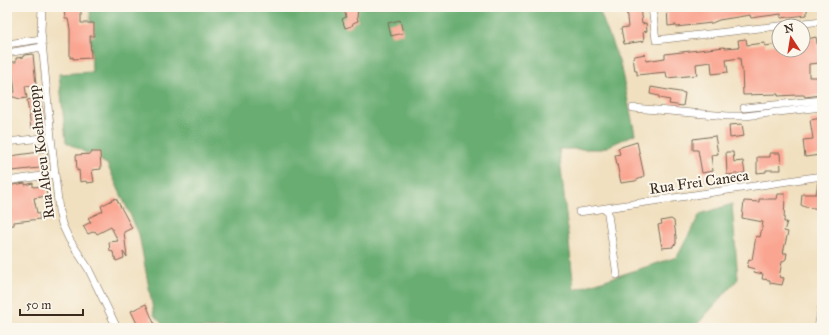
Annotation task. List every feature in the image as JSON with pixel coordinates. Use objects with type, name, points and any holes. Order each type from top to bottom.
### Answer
[{"type":"street","name":"Rua Alceu Koehntopp","points":[[42,7],[42,47],[59,211],[62,224],[69,239],[91,274],[117,328]]},
{"type":"street","points":[[652,7],[656,40],[822,21]]},
{"type":"street","points":[[7,44],[42,39]]},
{"type":"street","points":[[7,53],[42,47]]},
{"type":"street","points":[[744,108],[822,100]]},
{"type":"street","points":[[633,108],[728,116],[745,116],[822,107]]},
{"type":"street","points":[[7,142],[51,137]]},
{"type":"street","points":[[7,181],[55,174]]},
{"type":"street","name":"Rua Frei Caneca","points":[[579,212],[822,176]]},
{"type":"street","points":[[606,208],[617,275]]},
{"type":"street","points":[[818,328],[822,306]]},
{"type":"green space","points":[[90,7],[598,7],[620,64],[635,134],[602,149],[559,149],[574,290],[677,257],[700,214],[732,204],[738,279],[694,328],[166,328],[154,315],[139,234],[107,164],[66,142],[59,74],[92,72]]},
{"type":"building","points":[[64,7],[81,7],[81,23],[94,23],[94,36],[90,36],[91,58],[70,58],[70,29],[68,19],[65,19]]},
{"type":"building","points":[[343,7],[358,7],[358,21],[353,23],[352,26],[345,28],[342,19],[346,17]]},
{"type":"building","points":[[640,7],[642,24],[646,23],[647,31],[643,32],[644,41],[624,44],[621,28],[628,27],[626,9]]},
{"type":"building","points":[[667,7],[807,7],[807,15],[781,18],[781,14],[751,18],[750,15],[719,20],[712,23],[676,27],[676,25],[668,26]]},
{"type":"building","points":[[400,20],[403,33],[391,36],[388,23]]},
{"type":"building","points":[[816,37],[820,63],[809,64],[809,77],[822,77],[821,95],[805,97],[804,95],[778,96],[778,94],[743,95],[740,58],[726,60],[728,72],[712,74],[711,62],[696,64],[697,75],[667,78],[666,72],[637,75],[637,71],[635,71],[633,57],[635,56],[645,54],[646,61],[665,58],[665,54],[724,47],[739,47],[738,40],[746,39],[747,45],[765,43],[765,46],[771,45],[771,58],[811,58],[811,38]]},
{"type":"building","points":[[33,54],[36,85],[25,86],[27,98],[20,99],[7,95],[15,92],[13,75],[7,75],[7,62],[16,62],[16,58]]},
{"type":"building","points":[[651,87],[685,93],[683,106],[669,104],[670,100],[659,98],[659,96],[650,94]]},
{"type":"building","points":[[40,98],[44,119],[39,123],[38,127],[31,128],[27,100]]},
{"type":"building","points":[[822,118],[822,151],[820,152],[820,155],[805,157],[803,140],[813,139],[810,120]]},
{"type":"building","points":[[742,124],[744,136],[730,138],[729,125]]},
{"type":"building","points":[[715,136],[718,154],[711,155],[713,171],[702,173],[698,150],[693,150],[693,139]]},
{"type":"building","points":[[637,142],[644,175],[635,181],[621,183],[615,155],[620,154],[618,148]]},
{"type":"building","points":[[47,151],[48,167],[12,171],[10,156]]},
{"type":"building","points":[[91,152],[100,152],[101,169],[92,170],[94,182],[80,182],[79,170],[77,171],[76,155],[91,154]]},
{"type":"building","points":[[726,152],[733,152],[734,162],[743,161],[745,173],[727,175]]},
{"type":"building","points":[[770,153],[780,153],[781,170],[766,170],[766,172],[757,173],[757,157],[770,157]]},
{"type":"building","points":[[822,181],[822,209],[805,207],[801,205],[802,194],[816,194],[818,182]]},
{"type":"building","points":[[25,183],[25,185],[33,183],[33,187],[43,186],[43,188],[46,188],[47,196],[34,198],[37,213],[39,213],[40,219],[14,222],[14,225],[7,226],[7,186]]},
{"type":"building","points":[[778,194],[785,194],[784,222],[787,222],[784,231],[788,232],[783,253],[787,253],[786,259],[782,262],[779,277],[784,278],[782,285],[770,283],[770,280],[762,279],[763,274],[754,272],[755,269],[747,267],[749,259],[752,260],[756,236],[760,237],[763,222],[742,218],[744,201],[759,202],[759,199],[777,199]]},
{"type":"building","points":[[116,198],[132,228],[124,232],[127,257],[123,252],[124,258],[116,261],[113,252],[110,251],[109,242],[118,241],[111,227],[97,234],[95,231],[88,234],[83,226],[91,222],[88,218],[103,211],[101,206]]},
{"type":"building","points":[[671,219],[674,221],[676,244],[673,245],[673,247],[662,248],[658,225],[662,224],[661,221]]},
{"type":"building","points":[[146,304],[156,328],[139,328],[131,311]]}]
